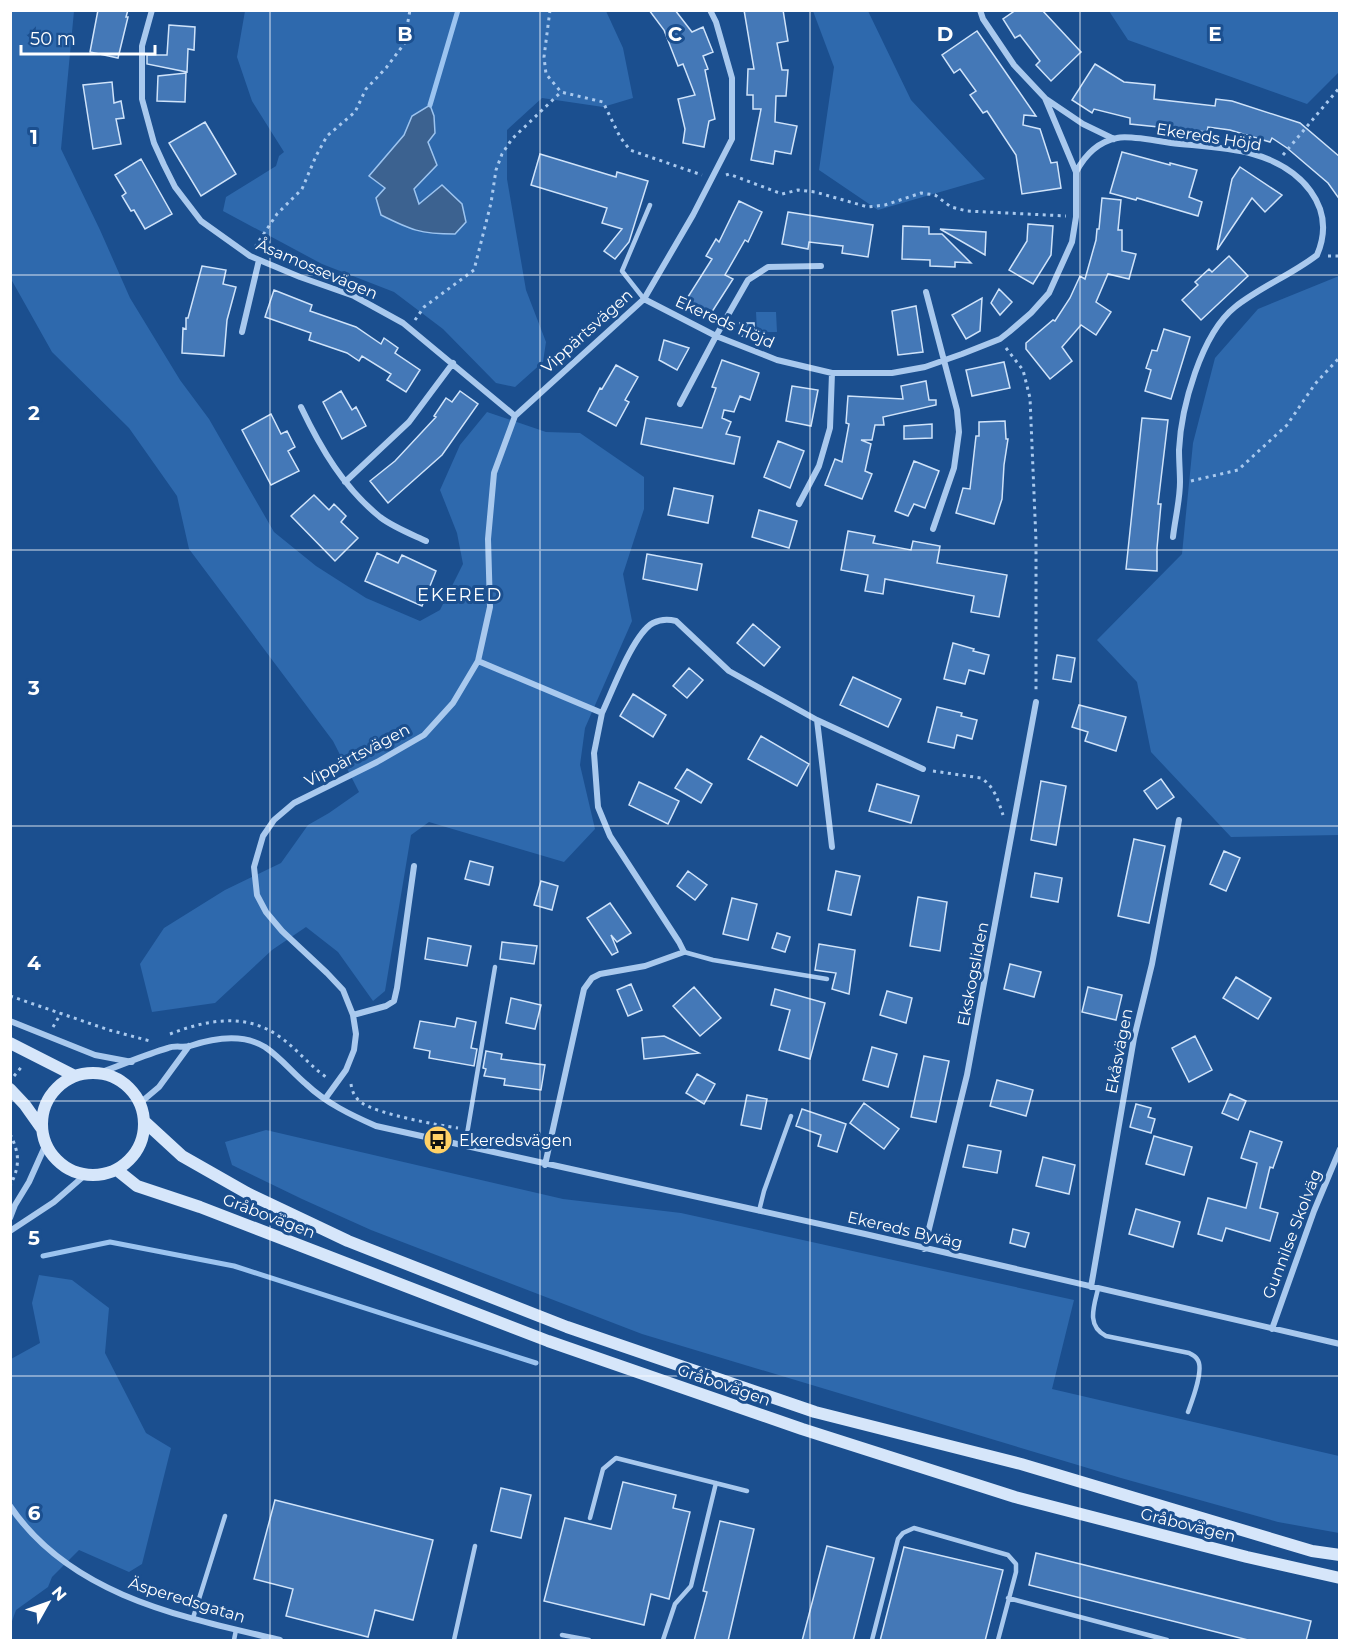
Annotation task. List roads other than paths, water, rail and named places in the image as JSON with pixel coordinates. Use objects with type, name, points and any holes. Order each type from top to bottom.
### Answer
[{"type":"main road","points":[[10,1043],[75,1076]]},
{"type":"main road","points":[[99,1073],[123,1082],[136,1095],[145,1122],[144,1132],[138,1150],[125,1165],[101,1175],[85,1175],[72,1171],[52,1155],[46,1144],[42,1118],[56,1088],[75,1076],[99,1073]]},
{"type":"main road","points":[[10,1089],[42,1129]]},
{"type":"main road","name":"Gråbovägen","points":[[145,1122],[182,1156],[247,1193],[348,1241],[567,1327],[815,1412],[1022,1464],[1312,1551],[1340,1556]]},
{"type":"main road","name":"Gråbovägen","points":[[117,1170],[137,1186],[200,1207],[548,1341],[802,1429],[1015,1497],[1247,1557],[1340,1578]]},
{"type":"street","name":"Åsamossevägen","points":[[152,10],[142,46],[142,99],[154,142],[176,187],[201,221],[250,256],[300,278],[354,296],[409,328],[515,416]]},
{"type":"street","name":"Vippärtsvägen","points":[[325,1099],[346,1070],[354,1050],[356,1034],[353,1015],[343,990],[282,931],[266,912],[257,895],[254,867],[263,836],[274,820],[294,803],[424,735],[453,702],[478,661],[489,607],[488,539],[494,473],[515,416],[644,299],[732,139],[732,78],[716,22],[710,10]]},
{"type":"street","name":"Ekereds Höjd","points":[[980,10],[983,19],[1014,65],[1045,98],[1083,124],[1114,139],[1118,137],[1254,154],[1276,163],[1303,181],[1314,195],[1321,211],[1324,226],[1323,242],[1317,255],[1233,308],[1211,338],[1192,381],[1186,404],[1179,450],[1180,483],[1173,537]]},
{"type":"street","name":"Ekereds Höjd","points":[[644,299],[716,336],[777,360],[832,373],[892,373],[944,361],[999,339],[1031,314],[1049,293],[1072,242],[1076,217],[1076,172],[1045,98]]},
{"type":"street","points":[[1076,172],[1085,156],[1098,145],[1114,139]]},
{"type":"street","points":[[242,332],[259,260]]},
{"type":"street","points":[[680,404],[748,280],[768,267],[820,266]]},
{"type":"street","points":[[926,292],[957,410],[959,432],[954,468],[933,529]]},
{"type":"street","points":[[345,483],[409,422],[453,363]]},
{"type":"street","points":[[800,504],[819,466],[830,428],[832,373]]},
{"type":"street","points":[[301,407],[318,442],[345,483],[381,518],[426,541]]},
{"type":"street","points":[[545,1165],[584,989],[588,982],[600,975],[645,966],[684,952],[610,836],[597,807],[594,753],[602,713],[639,638],[652,623],[667,619],[676,621],[685,627],[729,671],[817,720],[923,768]]},
{"type":"street","points":[[478,661],[602,713]]},
{"type":"street","name":"Ekskogsliden","points":[[924,1249],[967,1075],[1036,702]]},
{"type":"street","points":[[817,720],[832,847]]},
{"type":"street","name":"Ekåsvägen","points":[[1095,1288],[1134,1038],[1152,964],[1179,820]]},
{"type":"street","points":[[353,1015],[386,1006],[394,1001],[398,988],[414,866]]},
{"type":"street","points":[[10,1021],[95,1055],[133,1062]]},
{"type":"street","name":"Ekereds Byväg","points":[[99,1073],[170,1047],[189,1046],[210,1040],[244,1039],[263,1046],[325,1099],[376,1126],[1340,1344]]},
{"type":"street","points":[[140,1102],[159,1087],[189,1046]]},
{"type":"street","points":[[10,1218],[46,1144]]},
{"type":"street","name":"Gunnilse Skolväg","points":[[1272,1329],[1314,1211],[1340,1149]]},
{"type":"street","points":[[10,1231],[54,1202],[85,1175]]},
{"type":"street","name":"Äsperedsgatan","points":[[10,1506],[42,1544],[78,1572],[126,1598],[280,1641]]},
{"type":"lane","points":[[644,299],[622,271],[651,205]]},
{"type":"lane","points":[[684,952],[712,960],[827,979]]},
{"type":"lane","points":[[465,1146],[495,967]]},
{"type":"lane","points":[[759,1211],[791,1116]]},
{"type":"lane","points":[[1095,1288],[1093,1323],[1099,1332],[1106,1336],[1189,1353],[1197,1358],[1200,1371],[1188,1412]]},
{"type":"lane","points":[[590,1518],[603,1469],[616,1458],[747,1491]]},
{"type":"lane","points":[[663,1641],[675,1604],[691,1586],[716,1483]]},
{"type":"lane","points":[[193,1618],[225,1516]]},
{"type":"lane","points":[[872,1641],[898,1539],[903,1533],[914,1528],[1008,1554],[1016,1564],[1016,1572],[998,1641]]},
{"type":"lane","points":[[454,1641],[475,1546]]},
{"type":"lane","points":[[1008,1598],[1167,1641]]},
{"type":"lane","points":[[234,1641],[236,1630]]},
{"type":"lane","points":[[562,1635],[589,1641]]},
{"type":"waterway","points":[[430,105],[458,10]]},
{"type":"waterway","points":[[43,1256],[110,1242],[234,1266],[536,1363]]},
{"type":"place","name":"Ekeredsvägen","points":[[438,1140]]},
{"type":"district","name":"EKERED","points":[[460,595]]}]
